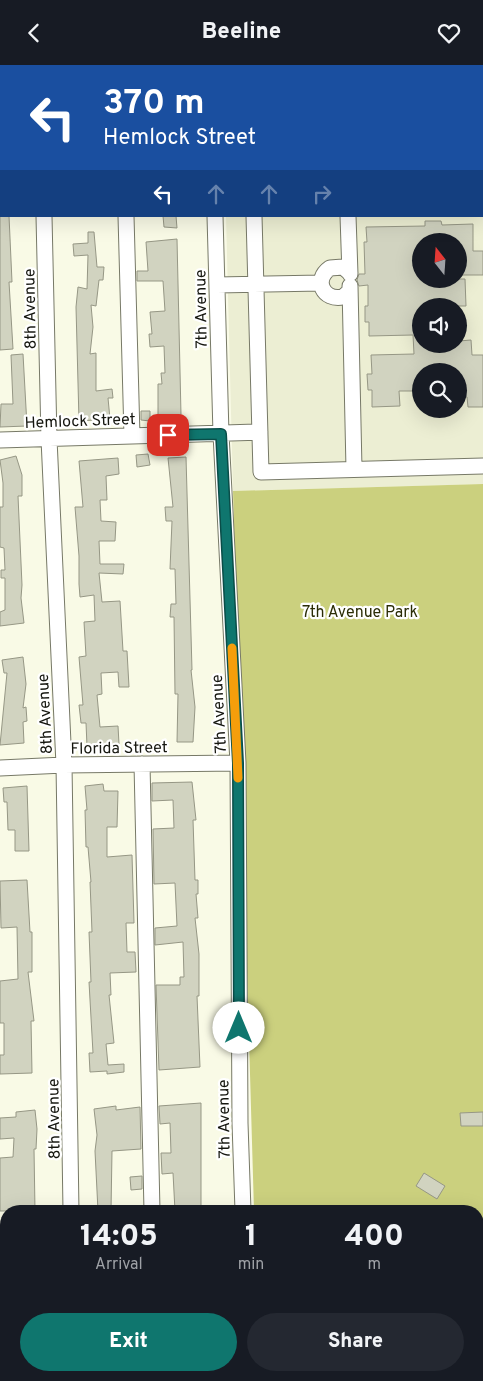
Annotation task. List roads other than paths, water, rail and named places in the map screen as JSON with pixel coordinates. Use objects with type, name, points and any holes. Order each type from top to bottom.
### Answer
[{"type":"street","name":"8th Avenue","points":[[44,217],[49,439],[64,765],[71,1205]]},
{"type":"street","points":[[126,217],[132,436]]},
{"type":"street","name":"7th Avenue","points":[[215,217],[221,434],[238,763],[240,1123],[243,1205]]},
{"type":"street","points":[[254,217],[261,472],[483,466]]},
{"type":"street","points":[[348,217],[354,469]]},
{"type":"street","points":[[343,267],[350,281],[343,297],[331,297],[326,294],[321,283],[322,276],[330,268],[343,267]]},
{"type":"street","points":[[217,285],[321,283]]},
{"type":"street","name":"Hemlock Street","points":[[0,440],[260,432]]},
{"type":"street","name":"Florida Street","points":[[0,768],[64,765],[238,763]]},
{"type":"street","points":[[142,764],[152,1205]]},
{"type":"park label","name":"7th Avenue Park","points":[[360,611]]}]
